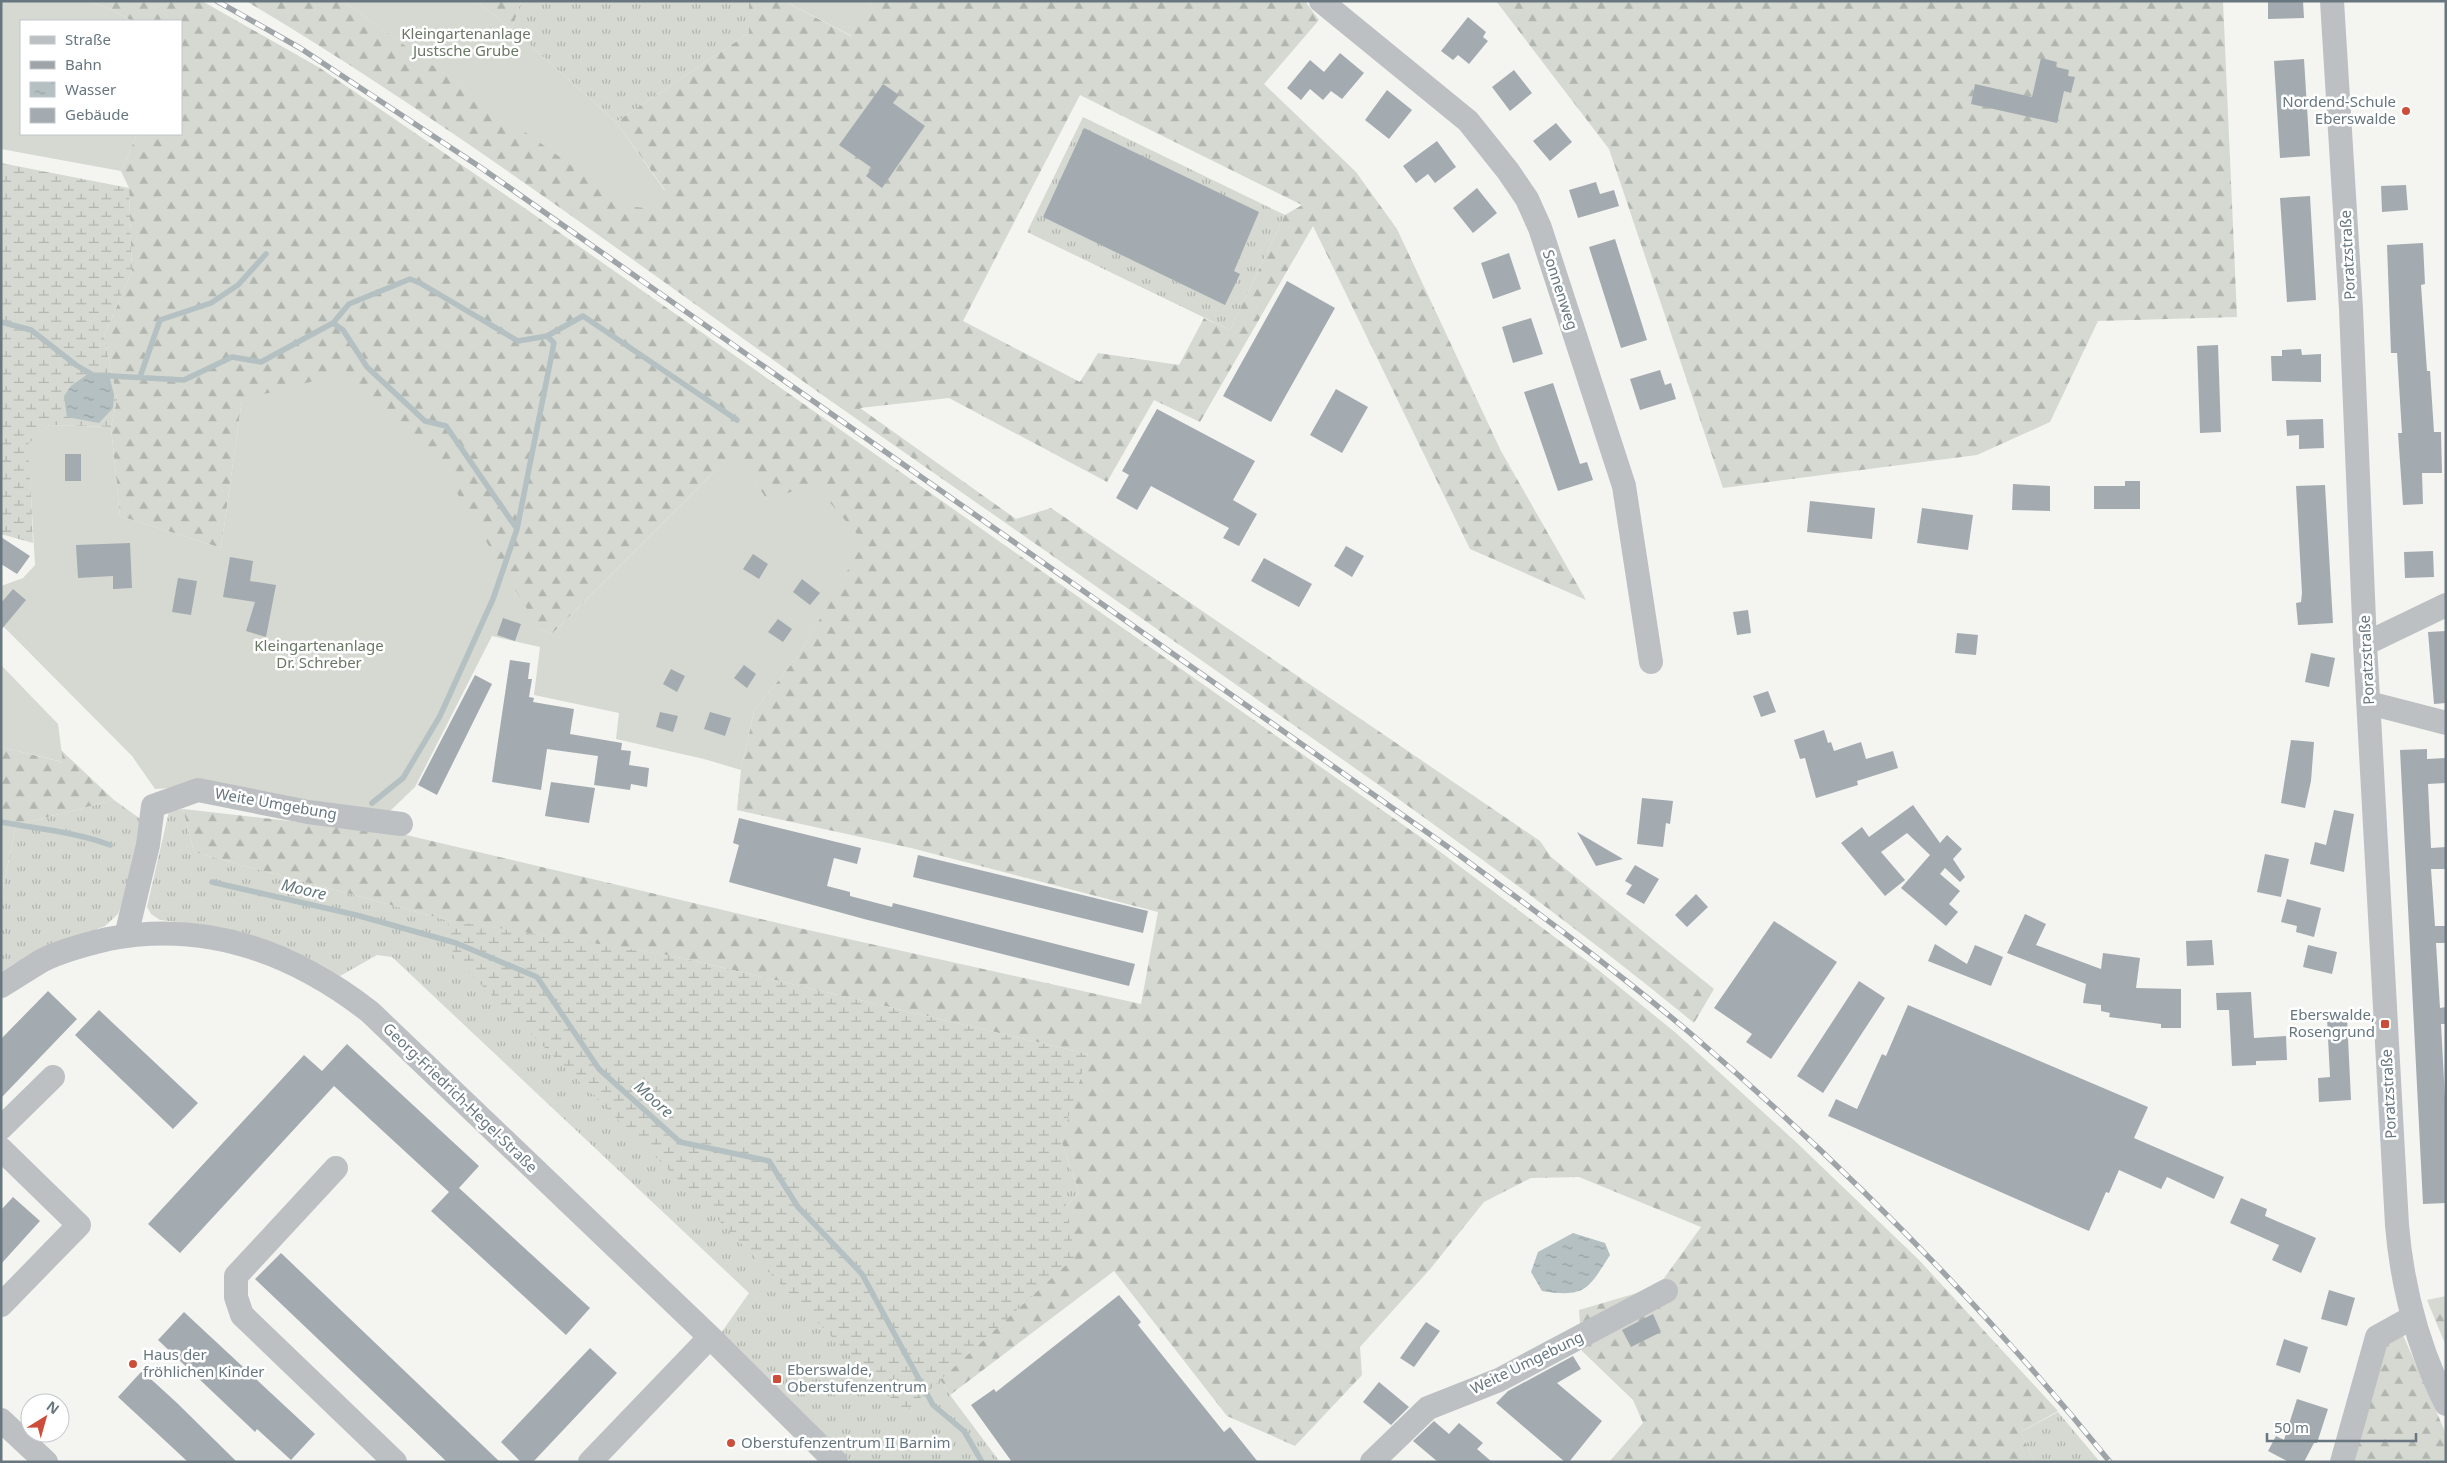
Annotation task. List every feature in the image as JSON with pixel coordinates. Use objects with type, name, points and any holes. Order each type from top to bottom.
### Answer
[{"type":"street","name":"Sonnenweg","points":[[1321,1],[1468,121],[1508,171],[1527,199],[1540,228],[1624,486],[1651,662]]},
{"type":"street","name":"Poratzstraße","points":[[2332,1],[2351,308],[2365,644],[2400,1264],[2413,1317],[2446,1404]]},
{"type":"street","points":[[2365,644],[2446,605]]},
{"type":"street","points":[[2369,703],[2446,723]]},
{"type":"street","name":"Weite Umgebung","points":[[126,936],[148,845],[153,806],[198,790],[308,812],[401,824]]},
{"type":"street","name":"Georg-Friedrich-Hegel-Straße","points":[[1,986],[44,960],[89,943],[126,936],[187,933],[236,943],[276,955],[340,989],[377,1018],[710,1337],[836,1462]]},
{"type":"street","points":[[1,1128],[53,1077]]},
{"type":"street","points":[[1,1149],[79,1225],[1,1305]]},
{"type":"street","points":[[336,1168],[236,1276],[236,1296],[242,1315],[395,1462]]},
{"type":"street","name":"Weite Umgebung","points":[[1372,1462],[1428,1408],[1499,1380],[1666,1291]]},
{"type":"street","points":[[2342,1462],[2377,1336],[2413,1317]]},
{"type":"street","points":[[590,1462],[710,1337]]},
{"type":"street","points":[[1,1420],[46,1462]]},
{"type":"green space","points":[[1,1],[87,1],[113,10],[130,20],[20,20],[20,135],[137,135],[121,171],[1,149]]},
{"type":"green space","points":[[87,1],[202,1],[320,68],[526,209],[1419,836],[1591,964],[1676,1033],[1797,1143],[1919,1260],[2058,1411],[2021,1432],[2034,1462],[1609,1462],[1643,1423],[1633,1400],[1582,1351],[1579,1310],[1637,1293],[1662,1281],[1701,1227],[1579,1177],[1531,1178],[1484,1202],[1431,1268],[1360,1347],[1362,1375],[1295,1446],[1227,1416],[1114,1271],[950,1395],[929,1362],[1079,1192],[1061,1140],[1088,1054],[673,956],[447,920],[194,852],[183,809],[398,833],[799,928],[1141,1004],[1158,912],[911,848],[737,810],[741,770],[754,711],[800,653],[825,609],[767,500],[736,454],[712,474],[552,634],[539,629],[242,400],[221,548],[120,516],[111,427],[117,399],[104,336],[132,271],[129,188],[121,171],[137,135],[182,135],[182,20],[130,20],[113,10]]},
{"type":"green space","points":[[246,1],[343,1],[628,205],[665,190],[616,122],[749,33],[749,1],[784,1],[851,36],[872,1],[1305,1],[1319,20],[1264,84],[1356,172],[1397,229],[1501,451],[1586,600],[1470,549],[1313,226],[1200,422],[1154,400],[1107,482],[949,398],[860,408],[1016,519],[1051,508],[1540,841],[1551,857],[1714,989],[1694,1023],[1536,900],[1374,782],[800,379],[566,212],[408,103]],"holes":[[[1080,95],[1302,205],[1285,215],[1230,330],[1204,318],[1179,365],[1098,353],[1080,382],[963,321]]]},
{"type":"green space","name":"Kleingartenanlage Justsche Grube","points":[[343,1],[476,1],[512,29],[616,122],[665,191],[652,209],[628,206]]},
{"type":"green space","points":[[476,1],[521,1],[512,29]]},
{"type":"green space","points":[[521,1],[749,1],[749,33],[616,122],[512,29]]},
{"type":"green space","points":[[784,1],[872,1],[852,36]]},
{"type":"green space","points":[[1496,1],[2223,1],[2237,317],[2098,321],[2050,422],[1977,455],[1723,488],[1609,149]]},
{"type":"green space","points":[[1083,117],[1285,215],[1230,330],[1027,232]]},
{"type":"green space","points":[[1,163],[129,188],[132,271],[104,336],[117,399],[111,427],[49,425],[29,444],[33,543],[1,534]]},
{"type":"green space","name":"Kleingartenanlage Dr. Schreber","points":[[344,373],[436,458],[539,629],[552,634],[712,474],[736,453],[767,500],[814,484],[864,542],[800,653],[754,711],[741,770],[704,759],[616,739],[619,713],[534,695],[540,647],[492,636],[415,787],[390,811],[172,788],[155,789],[132,756],[1,624],[1,586],[23,578],[35,565],[28,444],[49,425],[111,427],[120,516],[221,548],[242,400]]},
{"type":"green space","points":[[1,665],[58,724],[63,762],[1,747]]},
{"type":"green space","points":[[1,747],[62,762],[61,750],[114,800],[16,825],[1,822]]},
{"type":"green space","points":[[114,800],[146,823],[134,873],[118,914],[105,926],[28,955],[1,972],[1,898],[16,825]]},
{"type":"green space","points":[[183,809],[194,852],[447,920],[673,956],[1061,1140],[1079,1192],[929,1362],[950,1395],[1000,1462],[850,1462],[721,1333],[749,1293],[392,957],[377,955],[340,976],[298,953],[276,945],[231,932],[160,920],[151,914],[147,907],[169,811]]},
{"type":"green space","points":[[1,822],[16,825],[1,898]]},
{"type":"green space","points":[[447,920],[673,956],[1088,1054],[1061,1141],[1064,1194],[1075,1257],[905,1412],[688,1189],[454,958]]},
{"type":"green space","points":[[2446,1296],[2446,1346],[2427,1300]]},
{"type":"green space","points":[[2403,1335],[2446,1434],[2446,1462],[2355,1462],[2363,1416],[2379,1360],[2385,1347],[2392,1339]]},
{"type":"green space","points":[[2058,1412],[2100,1462],[2034,1462],[2021,1432]]},
{"type":"water","points":[[89,373],[109,375],[114,395],[113,408],[99,423],[67,417],[64,396],[71,386]]},
{"type":"water","points":[[1573,1233],[1605,1243],[1610,1255],[1590,1283],[1577,1292],[1557,1293],[1542,1291],[1531,1272],[1538,1252]]},
{"type":"building","points":[[2268,1],[2303,1],[2304,18],[2268,19]]},
{"type":"building","points":[[1468,17],[1486,32],[1483,37],[1488,41],[1469,64],[1458,55],[1453,60],[1441,51]]},
{"type":"building","points":[[1340,53],[1364,73],[1342,99],[1331,91],[1323,100],[1310,89],[1301,100],[1287,88],[1310,60],[1324,72]]},
{"type":"building","points":[[2041,58],[2057,62],[2056,67],[2069,70],[2068,76],[2075,77],[2071,93],[2064,91],[2057,123],[1971,104],[1975,84],[2032,97]]},
{"type":"building","points":[[2304,59],[2310,156],[2280,158],[2274,61]]},
{"type":"building","points":[[1514,70],[1532,93],[1510,111],[1492,87]]},
{"type":"building","points":[[883,84],[899,95],[893,103],[925,126],[882,188],[866,176],[872,168],[839,145]]},
{"type":"building","points":[[1387,90],[1412,110],[1389,139],[1365,120]]},
{"type":"building","points":[[1556,123],[1572,142],[1550,161],[1533,141]]},
{"type":"building","points":[[1084,128],[1259,212],[1234,271],[1240,274],[1225,305],[1043,217]]},
{"type":"building","points":[[1437,141],[1456,167],[1435,183],[1428,174],[1416,183],[1403,166]]},
{"type":"building","points":[[1596,182],[1600,194],[1614,190],[1619,206],[1578,218],[1569,190]]},
{"type":"building","points":[[2406,185],[2408,210],[2382,212],[2381,186]]},
{"type":"building","points":[[1477,188],[1497,213],[1473,233],[1453,208]]},
{"type":"building","points":[[2310,196],[2316,300],[2287,302],[2280,198]]},
{"type":"building","points":[[1615,239],[1647,340],[1621,348],[1589,247]]},
{"type":"building","points":[[2423,243],[2425,284],[2421,285],[2427,371],[2430,371],[2434,432],[2441,432],[2442,473],[2422,473],[2423,504],[2403,505],[2398,433],[2402,433],[2397,353],[2391,353],[2387,245]]},
{"type":"building","points":[[1509,253],[1521,289],[1493,299],[1481,263]]},
{"type":"building","points":[[1287,281],[1335,308],[1271,422],[1223,396]]},
{"type":"building","points":[[1531,318],[1543,354],[1513,363],[1502,327]]},
{"type":"building","points":[[2218,345],[2221,432],[2200,433],[2197,346]]},
{"type":"building","points":[[2301,349],[2302,355],[2321,354],[2321,382],[2272,381],[2271,356],[2282,356],[2282,350]]},
{"type":"building","points":[[1660,370],[1665,385],[1671,383],[1676,399],[1640,410],[1630,379]]},
{"type":"building","points":[[1553,383],[1580,464],[1587,462],[1593,480],[1558,491],[1524,392]]},
{"type":"building","points":[[1336,389],[1368,407],[1342,453],[1310,435]]},
{"type":"building","points":[[1157,409],[1255,461],[1233,500],[1257,514],[1239,546],[1223,538],[1229,528],[1151,486],[1137,510],[1116,498],[1129,475],[1122,471]]},
{"type":"building","points":[[2323,419],[2324,448],[2299,449],[2299,435],[2287,436],[2286,420]]},
{"type":"building","points":[[65,454],[81,454],[81,481],[65,481]]},
{"type":"building","points":[[2125,481],[2140,481],[2140,509],[2094,509],[2094,486],[2125,486]]},
{"type":"building","points":[[2013,484],[2050,486],[2050,511],[2012,510]]},
{"type":"building","points":[[2325,485],[2333,623],[2298,625],[2296,603],[2301,602],[2302,593],[2296,486]]},
{"type":"building","points":[[1810,501],[1875,508],[1872,539],[1807,532]]},
{"type":"building","points":[[1922,508],[1973,515],[1968,550],[1917,543]]},
{"type":"building","points":[[1,537],[30,556],[17,574],[1,564]]},
{"type":"building","points":[[130,543],[132,588],[113,589],[113,576],[78,578],[76,545]]},
{"type":"building","points":[[1346,546],[1364,556],[1352,577],[1334,566]]},
{"type":"building","points":[[2433,551],[2434,577],[2405,578],[2404,552]]},
{"type":"building","points":[[753,554],[768,564],[759,579],[743,569]]},
{"type":"building","points":[[230,557],[253,561],[250,581],[276,585],[266,637],[246,631],[255,602],[223,597]]},
{"type":"building","points":[[1264,558],[1312,584],[1299,607],[1251,581]]},
{"type":"building","points":[[178,578],[197,581],[191,615],[172,612]]},
{"type":"building","points":[[802,579],[820,593],[810,605],[793,592]]},
{"type":"building","points":[[13,589],[26,600],[1,630],[1,603]]},
{"type":"building","points":[[1748,610],[1751,633],[1737,635],[1733,612]]},
{"type":"building","points":[[503,618],[521,624],[515,641],[497,635]]},
{"type":"building","points":[[778,619],[792,629],[783,642],[768,632]]},
{"type":"building","points":[[2446,631],[2446,703],[2434,704],[2428,632]]},
{"type":"building","points":[[1957,633],[1978,635],[1976,655],[1955,653]]},
{"type":"building","points":[[2311,653],[2335,658],[2329,687],[2305,682]]},
{"type":"building","points":[[510,660],[530,663],[528,679],[532,679],[529,697],[534,698],[533,702],[574,709],[570,734],[622,743],[621,750],[631,751],[629,765],[649,768],[647,787],[631,784],[630,790],[594,785],[598,756],[547,749],[541,790],[492,782]]},
{"type":"building","points":[[744,665],[756,674],[747,688],[734,678]]},
{"type":"building","points":[[671,669],[685,676],[677,692],[663,684]]},
{"type":"building","points":[[475,675],[492,684],[437,795],[418,785]]},
{"type":"building","points":[[1768,691],[1776,712],[1761,717],[1753,696]]},
{"type":"building","points":[[660,712],[678,716],[673,732],[656,727]]},
{"type":"building","points":[[710,712],[731,718],[725,736],[704,729]]},
{"type":"building","points":[[1824,730],[1828,743],[1831,742],[1834,751],[1861,742],[1866,759],[1893,751],[1898,768],[1857,781],[1858,785],[1816,798],[1805,758],[1800,759],[1794,740]]},
{"type":"building","points":[[2291,740],[2314,742],[2311,781],[2305,808],[2281,803]]},
{"type":"building","points":[[2427,749],[2427,759],[2446,758],[2446,783],[2428,784],[2431,848],[2446,847],[2446,869],[2431,869],[2435,926],[2446,926],[2446,943],[2436,943],[2440,1008],[2446,1007],[2446,1024],[2441,1024],[2446,1118],[2446,1203],[2423,1204],[2400,750]]},
{"type":"building","points":[[551,782],[595,788],[589,823],[545,816]]},
{"type":"building","points":[[1642,798],[1673,801],[1670,824],[1666,823],[1663,847],[1637,844]]},
{"type":"building","points":[[1913,805],[1940,843],[1947,835],[1962,849],[1953,859],[1965,877],[1960,882],[1945,868],[1940,874],[1960,891],[1949,904],[1958,912],[1946,926],[1901,888],[1930,855],[1907,833],[1881,852],[1905,880],[1885,896],[1841,843],[1862,827],[1869,837]]},
{"type":"building","points":[[2334,810],[2354,814],[2344,872],[2310,864],[2315,842],[2326,845]]},
{"type":"building","points":[[739,818],[861,848],[857,864],[834,858],[827,886],[850,892],[850,896],[892,907],[893,903],[1135,964],[1129,986],[864,919],[729,882],[739,845],[733,843]]},
{"type":"building","points":[[1577,832],[1623,859],[1596,866]]},
{"type":"building","points":[[2265,854],[2289,859],[2281,897],[2257,892]]},
{"type":"building","points":[[918,855],[1148,911],[1143,933],[913,877]]},
{"type":"building","points":[[1635,865],[1659,879],[1644,904],[1626,894],[1632,885],[1625,881]]},
{"type":"building","points":[[1696,894],[1708,907],[1687,927],[1675,915]]},
{"type":"building","points":[[2287,899],[2321,908],[2314,937],[2296,932],[2297,926],[2281,922]]},
{"type":"building","points":[[2025,914],[2046,924],[2036,945],[2101,969],[2103,953],[2140,958],[2136,988],[2181,989],[2181,1028],[2161,1028],[2161,1024],[2109,1017],[2110,1013],[2101,1011],[2101,1005],[2083,1003],[2086,984],[2007,953]]},
{"type":"building","points":[[1774,921],[1837,962],[1771,1059],[1746,1042],[1752,1034],[1714,1008]]},
{"type":"building","points":[[2212,940],[2214,965],[2187,966],[2186,941]]},
{"type":"building","points":[[1935,944],[1967,964],[1975,945],[2003,957],[1991,986],[1928,961]]},
{"type":"building","points":[[2308,945],[2337,952],[2332,974],[2303,967]]},
{"type":"building","points":[[1859,981],[1885,998],[1823,1093],[1797,1076]]},
{"type":"building","points":[[48,991],[77,1019],[1,1098],[1,1039]]},
{"type":"building","points":[[2251,992],[2254,1038],[2286,1036],[2287,1060],[2256,1061],[2256,1065],[2232,1066],[2229,1010],[2217,1010],[2216,993]]},
{"type":"building","points":[[1908,1005],[2148,1107],[2134,1138],[2224,1177],[2214,1199],[2167,1177],[2161,1189],[2119,1170],[2109,1193],[2106,1192],[2089,1231],[1828,1116],[1836,1099],[1857,1109],[1882,1054],[1886,1056]]},
{"type":"building","points":[[99,1010],[198,1103],[173,1129],[75,1035]]},
{"type":"building","points":[[2347,1017],[2351,1100],[2319,1102],[2318,1078],[2330,1077],[2327,1018]]},
{"type":"building","points":[[347,1044],[479,1166],[459,1188],[590,1308],[566,1335],[431,1211],[449,1192],[334,1086],[180,1253],[148,1224],[304,1055],[322,1071]]},
{"type":"building","points":[[13,1197],[40,1221],[1,1264],[1,1210]]},
{"type":"building","points":[[2241,1198],[2267,1209],[2265,1216],[2316,1238],[2301,1273],[2272,1260],[2279,1245],[2230,1223]]},
{"type":"building","points":[[281,1253],[500,1462],[447,1462],[255,1279]]},
{"type":"building","points":[[2329,1290],[2355,1298],[2347,1326],[2321,1319]]},
{"type":"building","points":[[1119,1295],[1141,1322],[1138,1325],[1224,1432],[1230,1427],[1258,1462],[1012,1462],[971,1405],[994,1389],[996,1392]]},
{"type":"building","points":[[184,1312],[315,1434],[291,1460],[257,1429],[255,1432],[158,1340]]},
{"type":"building","points":[[1653,1314],[1661,1332],[1631,1347],[1622,1330]]},
{"type":"building","points":[[1426,1322],[1440,1331],[1414,1367],[1400,1358]]},
{"type":"building","points":[[2284,1339],[2308,1347],[2300,1373],[2276,1365]]},
{"type":"building","points":[[590,1348],[617,1373],[533,1462],[521,1462],[501,1442]]},
{"type":"building","points":[[1573,1356],[1581,1369],[1557,1383],[1602,1421],[1569,1462],[1565,1462],[1496,1403],[1508,1391]]},
{"type":"building","points":[[142,1371],[237,1462],[188,1462],[118,1397]]},
{"type":"building","points":[[1379,1382],[1409,1407],[1391,1425],[1363,1402]]},
{"type":"building","points":[[2297,1399],[2328,1409],[2317,1443],[2314,1443],[2304,1462],[2289,1462],[2268,1451],[2276,1436],[2284,1440]]},
{"type":"building","points":[[1434,1421],[1449,1434],[1459,1423],[1483,1443],[1477,1449],[1492,1462],[1438,1462],[1413,1441]]},
{"type":"waterway","points":[[140,377],[160,320],[211,303],[238,285],[266,254]]},
{"type":"waterway","points":[[1,322],[31,330],[76,365],[93,375],[184,380],[232,357],[261,362],[333,323],[349,304],[410,279],[420,283],[518,341],[547,336],[583,316],[737,420]]},
{"type":"waterway","points":[[333,323],[343,330],[367,367],[425,421],[446,426],[517,529],[493,599],[440,716],[403,778],[372,803]]},
{"type":"waterway","points":[[517,529],[554,343],[547,336]]},
{"type":"waterway","name":"Moore","points":[[1,822],[70,834],[110,845]]},
{"type":"waterway","name":"Moore","points":[[212,882],[356,915],[456,943],[537,977],[599,1069],[680,1142],[769,1161],[798,1207],[862,1274],[933,1405],[964,1431],[982,1462]]},
{"type":"railway","points":[[217,1],[300,48],[480,167],[1448,847],[1601,961],[1747,1082],[1910,1238],[2013,1347],[2110,1462]]},
{"type":"place","name":"Nordend-Schule Eberswalde","points":[[2406,111]]},
{"type":"place","name":"Eberswalde, Rosengrund","points":[[2385,1024]]},
{"type":"place","name":"Haus der fröhlichen Kinder","points":[[133,1364]]},
{"type":"place","name":"Eberswalde, Oberstufenzentrum","points":[[777,1379]]},
{"type":"place","name":"Oberstufenzentrum II Barnim","points":[[731,1443]]}]
